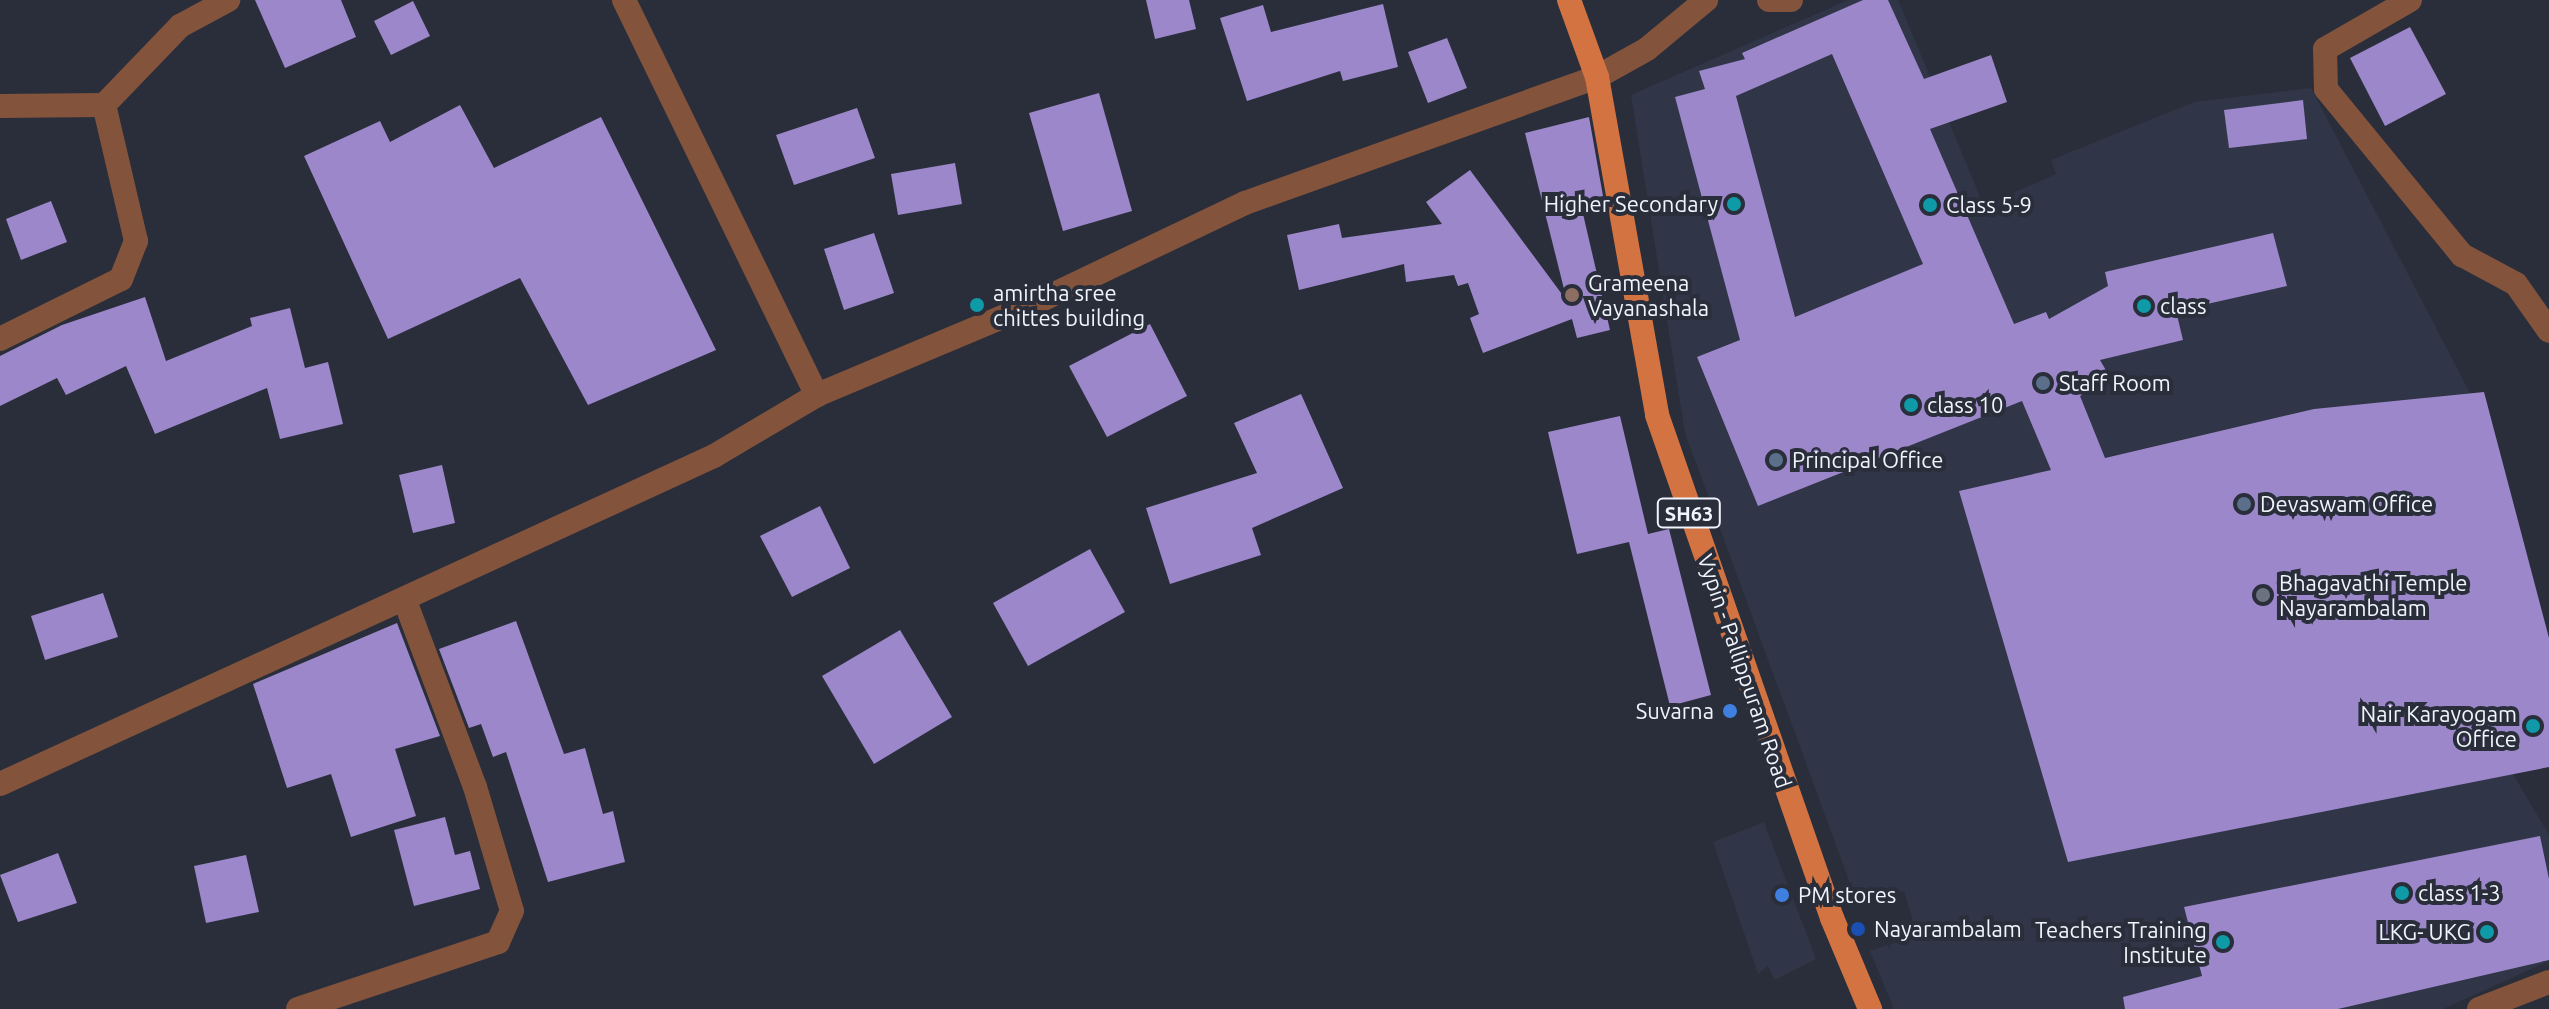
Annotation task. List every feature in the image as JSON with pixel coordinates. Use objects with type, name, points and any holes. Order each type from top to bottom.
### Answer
[{"type":"main road","name":"Vypin - Pallippuram Road","points":[[1569,0],[1597,77],[1657,415],[1832,918],[1870,1009]]},
{"type":"street","points":[[0,106],[104,105],[180,26],[228,0]]},
{"type":"street","points":[[624,0],[817,395]]},
{"type":"street","points":[[0,784],[405,601],[714,456],[817,395],[1029,306],[1245,203],[1597,77],[1647,49],[1706,0]]},
{"type":"street","points":[[1769,0],[1791,0]]},
{"type":"street","points":[[2410,0],[2325,49],[2326,89],[2462,255],[2516,284],[2549,331]]},
{"type":"street","points":[[0,339],[121,279],[136,241],[104,105]]},
{"type":"street","points":[[298,1009],[498,942],[512,911],[475,787],[405,601]]},
{"type":"street","points":[[2479,1009],[2549,982]]},
{"type":"shaded area","points":[[1848,0],[1898,0],[1984,206],[2056,174],[2051,160],[2194,102],[2311,88],[2470,393],[2314,409],[1960,491],[2178,837],[2513,774],[2549,835],[2549,961],[2443,1009],[1894,1009],[1870,951],[1917,935],[1904,891],[1858,905],[1685,433],[1631,95]]},
{"type":"shaded area","points":[[1764,822],[1816,959],[1775,980],[1768,966],[1758,974],[1713,842]]},
{"type":"building","points":[[255,0],[341,0],[356,37],[285,68]]},
{"type":"building","points":[[1146,0],[1189,0],[1196,29],[1155,39]]},
{"type":"building","name":"Bhagavathi Temple Nayarambalam","points":[[1863,0],[1888,0],[1924,79],[1991,55],[2007,102],[1930,129],[2014,324],[2046,312],[2049,319],[2108,286],[2105,272],[2273,233],[2287,286],[2176,311],[2183,340],[2100,360],[2111,379],[2080,396],[2105,458],[2314,409],[2484,392],[2549,638],[2549,767],[2068,862],[1959,491],[2051,470],[2022,401],[1758,506],[1697,357],[1740,340],[1675,97],[1705,89],[1699,71],[1745,59],[1742,53]],"holes":[[[1832,54],[1923,264],[1795,317],[1736,96]]]},
{"type":"building","points":[[413,1],[430,36],[391,55],[374,21]]},
{"type":"building","points":[[1383,4],[1398,67],[1343,81],[1340,71],[1247,101],[1220,18],[1263,5],[1271,32]]},
{"type":"building","points":[[2410,27],[2446,94],[2385,126],[2350,58]]},
{"type":"building","points":[[1447,38],[1467,88],[1428,103],[1408,52]]},
{"type":"building","points":[[1099,93],[1132,211],[1063,231],[1029,113]]},
{"type":"building","points":[[2303,100],[2307,139],[2229,148],[2224,110]]},
{"type":"building","points":[[460,105],[494,168],[601,117],[716,350],[588,405],[520,278],[388,339],[304,156],[380,121],[390,142]]},
{"type":"building","points":[[857,108],[875,158],[794,185],[776,135]]},
{"type":"building","points":[[1589,117],[1603,196],[1580,201],[1610,330],[1577,338],[1572,319],[1483,353],[1470,318],[1479,314],[1468,283],[1458,286],[1454,275],[1406,282],[1404,264],[1299,290],[1287,235],[1339,224],[1342,238],[1442,224],[1426,202],[1470,170],[1567,301],[1525,133]]},
{"type":"building","points":[[955,163],[962,204],[898,215],[891,174]]},
{"type":"building","points":[[51,201],[67,242],[21,260],[6,219]]},
{"type":"building","points":[[874,233],[894,293],[844,310],[824,249]]},
{"type":"building","points":[[145,297],[166,361],[252,326],[250,318],[290,308],[305,368],[328,362],[343,424],[280,439],[267,388],[155,434],[126,366],[66,395],[57,378],[0,406],[0,356],[62,325]]},
{"type":"building","points":[[1150,324],[1187,396],[1107,437],[1069,366]]},
{"type":"building","points":[[1301,394],[1343,488],[1252,528],[1261,555],[1170,584],[1146,508],[1257,473],[1234,423]]},
{"type":"building","points":[[1620,416],[1648,534],[1669,529],[1711,695],[1670,706],[1629,542],[1577,554],[1548,432]]},
{"type":"building","points":[[442,465],[455,523],[413,533],[399,475]]},
{"type":"building","points":[[820,506],[850,568],[792,597],[760,536]]},
{"type":"building","points":[[1090,549],[1125,612],[1028,666],[993,603]]},
{"type":"building","points":[[103,593],[118,637],[45,660],[31,616]]},
{"type":"building","points":[[516,621],[564,754],[585,748],[603,814],[613,811],[625,862],[548,882],[506,752],[493,757],[481,724],[469,728],[439,649]]},
{"type":"building","points":[[397,623],[440,736],[395,749],[416,816],[351,837],[331,774],[287,788],[253,684]]},
{"type":"building","points":[[900,630],[952,717],[874,764],[822,676]]},
{"type":"building","points":[[445,817],[455,855],[470,851],[480,889],[414,906],[394,830]]},
{"type":"building","points":[[2540,836],[2549,879],[2549,960],[2338,1009],[2125,1009],[2123,997],[2202,976],[2184,907]]},
{"type":"building","points":[[58,853],[77,903],[18,922],[0,875]]},
{"type":"building","points":[[246,855],[259,912],[206,923],[194,866]]},
{"type":"place","name":"Higher Secondary","points":[[1734,204]]},
{"type":"place","name":"Class 5-9","points":[[1930,205]]},
{"type":"place","name":"Grameena Vayanashala","points":[[1572,295]]},
{"type":"place","name":"amirtha sree chittes building","points":[[977,305]]},
{"type":"place","name":"class","points":[[2144,306]]},
{"type":"place","name":"Staff Room","points":[[2043,383]]},
{"type":"place","name":"class 10","points":[[1911,405]]},
{"type":"place","name":"Principal Office","points":[[1776,460]]},
{"type":"place","name":"Devaswam Office","points":[[2244,504]]},
{"type":"place","name":"Bhagavathi Temple Nayarambalam","points":[[2263,595]]},
{"type":"place","name":"Suvarna","points":[[1730,711]]},
{"type":"place","name":"Nair Karayogam Office","points":[[2533,726]]},
{"type":"place","name":"class 1-3","points":[[2402,893]]},
{"type":"place","name":"PM stores","points":[[1782,895]]},
{"type":"place","name":"Nayarambalam","points":[[1858,929]]},
{"type":"place","name":"LKG- UKG","points":[[2487,932]]},
{"type":"place","name":"Teachers Training Institute","points":[[2223,942]]}]
